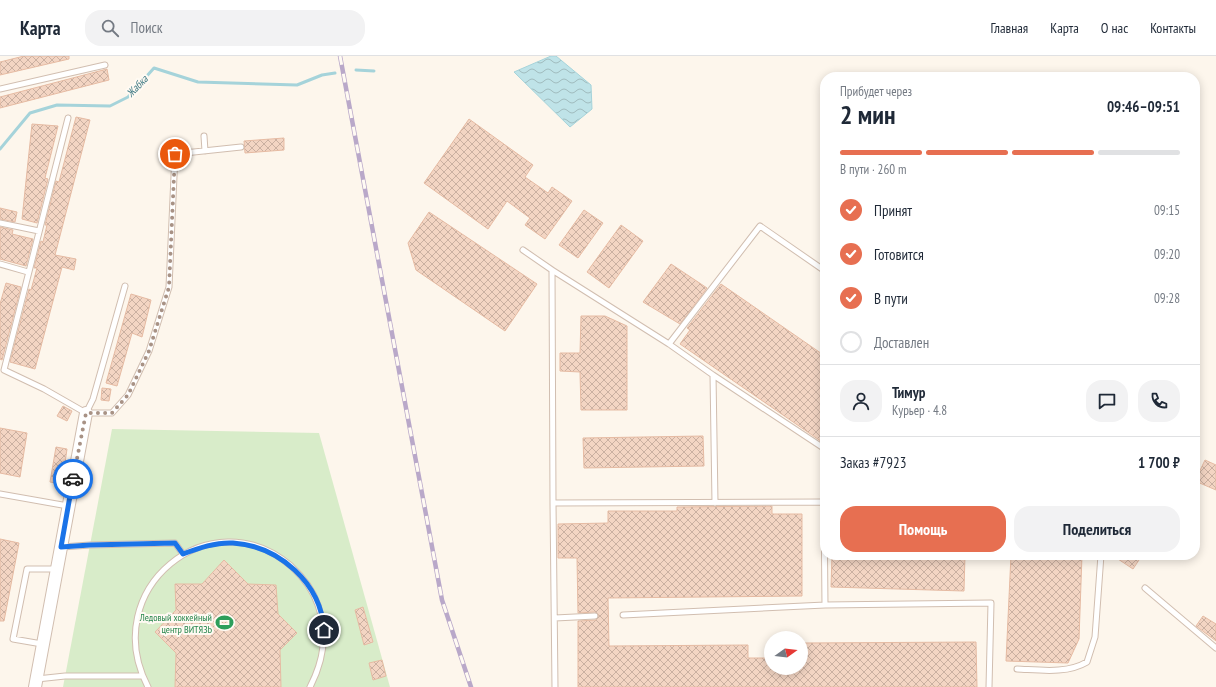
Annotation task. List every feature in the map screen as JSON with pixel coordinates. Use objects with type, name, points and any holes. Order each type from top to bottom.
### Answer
[{"type":"street","points":[[36,683],[86,413]]},
{"type":"lane","points":[[0,89],[105,65]]},
{"type":"lane","points":[[68,118],[28,272],[3,358],[4,370],[44,389],[86,413],[112,413],[128,395],[149,351],[169,287],[175,154],[241,147]]},
{"type":"lane","points":[[204,136],[205,151]]},
{"type":"lane","points":[[0,223],[39,231]]},
{"type":"lane","points":[[669,344],[760,226],[820,268]]},
{"type":"lane","points":[[523,250],[669,344],[820,446]]},
{"type":"lane","points":[[0,264],[28,272]]},
{"type":"lane","points":[[552,270],[553,503],[556,687]]},
{"type":"lane","points":[[86,413],[93,399],[126,286]]},
{"type":"lane","points":[[714,375],[715,503]]},
{"type":"lane","points":[[0,494],[68,506]]},
{"type":"lane","points":[[553,503],[820,502]]},
{"type":"lane","points":[[61,547],[175,543],[183,554]]},
{"type":"lane","points":[[148,687],[142,676],[136,657],[134,637],[143,598],[153,581],[167,566],[183,554],[207,545],[239,544],[258,547],[281,558],[301,574],[315,596],[323,620],[324,646],[319,671],[310,687]]},
{"type":"lane","points":[[824,560],[824,605]]},
{"type":"lane","points":[[1017,669],[1064,670],[1079,667],[1088,662],[1095,637],[1101,560]]},
{"type":"lane","points":[[43,644],[13,639],[27,569],[57,569]]},
{"type":"lane","points":[[1145,588],[1216,648]]},
{"type":"lane","points":[[623,615],[824,605],[991,603],[989,687]]},
{"type":"lane","points":[[555,618],[595,616]]},
{"type":"lane","points":[[36,683],[65,676],[142,676]]},
{"type":"green space","points":[[112,429],[319,433],[390,687],[63,687]]},
{"type":"water","points":[[551,56],[556,56],[591,85],[592,109],[570,127],[514,72]]},
{"type":"building","points":[[24,56],[69,56],[69,59],[0,75],[0,62]]},
{"type":"building","points":[[107,69],[109,80],[0,108],[0,97]]},
{"type":"building","points":[[76,117],[90,120],[55,255],[76,259],[74,270],[62,267],[35,369],[10,362],[29,289],[31,290],[37,268],[34,268],[41,241],[43,242],[47,225],[45,225],[56,181],[59,182]]},
{"type":"building","points":[[469,119],[533,165],[525,177],[548,193],[552,187],[572,201],[545,239],[525,225],[530,218],[507,201],[488,229],[424,183]]},
{"type":"building","points":[[32,124],[58,126],[45,178],[48,179],[37,223],[22,219]]},
{"type":"building","points":[[284,138],[284,150],[245,153],[244,141]]},
{"type":"building","points":[[0,208],[17,212],[15,222],[0,219]]},
{"type":"building","points":[[584,210],[603,223],[578,258],[559,245]]},
{"type":"building","points":[[429,212],[537,284],[505,331],[416,270],[408,243]]},
{"type":"building","points":[[621,225],[643,241],[609,288],[587,272]]},
{"type":"building","points":[[0,227],[13,230],[12,234],[33,239],[26,266],[0,259]]},
{"type":"building","points":[[671,264],[707,288],[680,324],[643,302]]},
{"type":"building","points":[[6,283],[21,287],[2,360],[0,359],[0,304]]},
{"type":"building","points":[[721,284],[820,353],[820,441],[680,344],[690,330],[687,328]]},
{"type":"building","points":[[131,294],[151,300],[142,337],[132,333],[117,386],[106,383]]},
{"type":"building","points":[[581,316],[605,316],[627,326],[627,410],[581,410],[580,372],[560,371],[560,353],[580,353]]},
{"type":"building","points":[[102,388],[111,389],[109,401],[101,400]]},
{"type":"building","points":[[63,406],[72,411],[67,421],[57,416]]},
{"type":"building","points":[[0,428],[27,433],[20,477],[0,473]]},
{"type":"building","points":[[703,436],[704,466],[584,468],[583,438]]},
{"type":"building","points":[[56,447],[67,449],[62,484],[50,482]]},
{"type":"building","points":[[1205,460],[1216,465],[1216,490],[1200,483],[1200,470]]},
{"type":"building","points":[[772,506],[772,514],[802,514],[802,596],[608,598],[609,646],[748,645],[748,658],[764,658],[764,675],[808,675],[808,643],[976,642],[977,687],[578,687],[578,621],[596,620],[599,615],[595,612],[578,613],[577,558],[558,558],[558,524],[608,523],[608,511],[677,511],[677,507]]},
{"type":"building","points":[[0,539],[19,543],[4,621],[0,621]]},
{"type":"building","name":"Ледовый хоккейный центр ВИТЯЗЬ","points":[[224,560],[248,584],[276,585],[278,614],[297,633],[280,650],[281,687],[175,687],[176,653],[155,632],[176,610],[175,584],[202,584]]},
{"type":"building","points":[[832,560],[965,560],[964,591],[831,587]]},
{"type":"building","points":[[1011,560],[1082,560],[1079,639],[1068,663],[1006,661]]},
{"type":"building","points":[[1120,560],[1139,560],[1133,569]]},
{"type":"building","points":[[363,607],[373,642],[364,645],[355,610]]},
{"type":"building","points":[[1203,616],[1216,624],[1216,641],[1196,626]]},
{"type":"building","points":[[382,660],[386,676],[373,680],[369,663]]},
{"type":"waterway","name":"Жабка","points":[[0,149],[30,113],[57,105],[110,106],[128,97],[154,68],[198,82],[297,85],[322,75],[335,73]]},
{"type":"waterway","name":"Жабка","points":[[356,70],[374,71]]},
{"type":"railway","points":[[340,56],[442,600],[471,687]]},
{"type":"way so far","points":[[73,479],[86,413],[112,413],[128,395],[149,351],[169,287],[175,154]]},
{"type":"place","name":"Ледовый хоккейный центр ВИТЯЗЬ","points":[[225,623]]},
{"type":"route","points":[[73,479],[61,547],[175,543],[183,554],[207,545],[233,543],[258,547],[281,558],[301,574],[315,596],[323,620],[324,630]]}]
